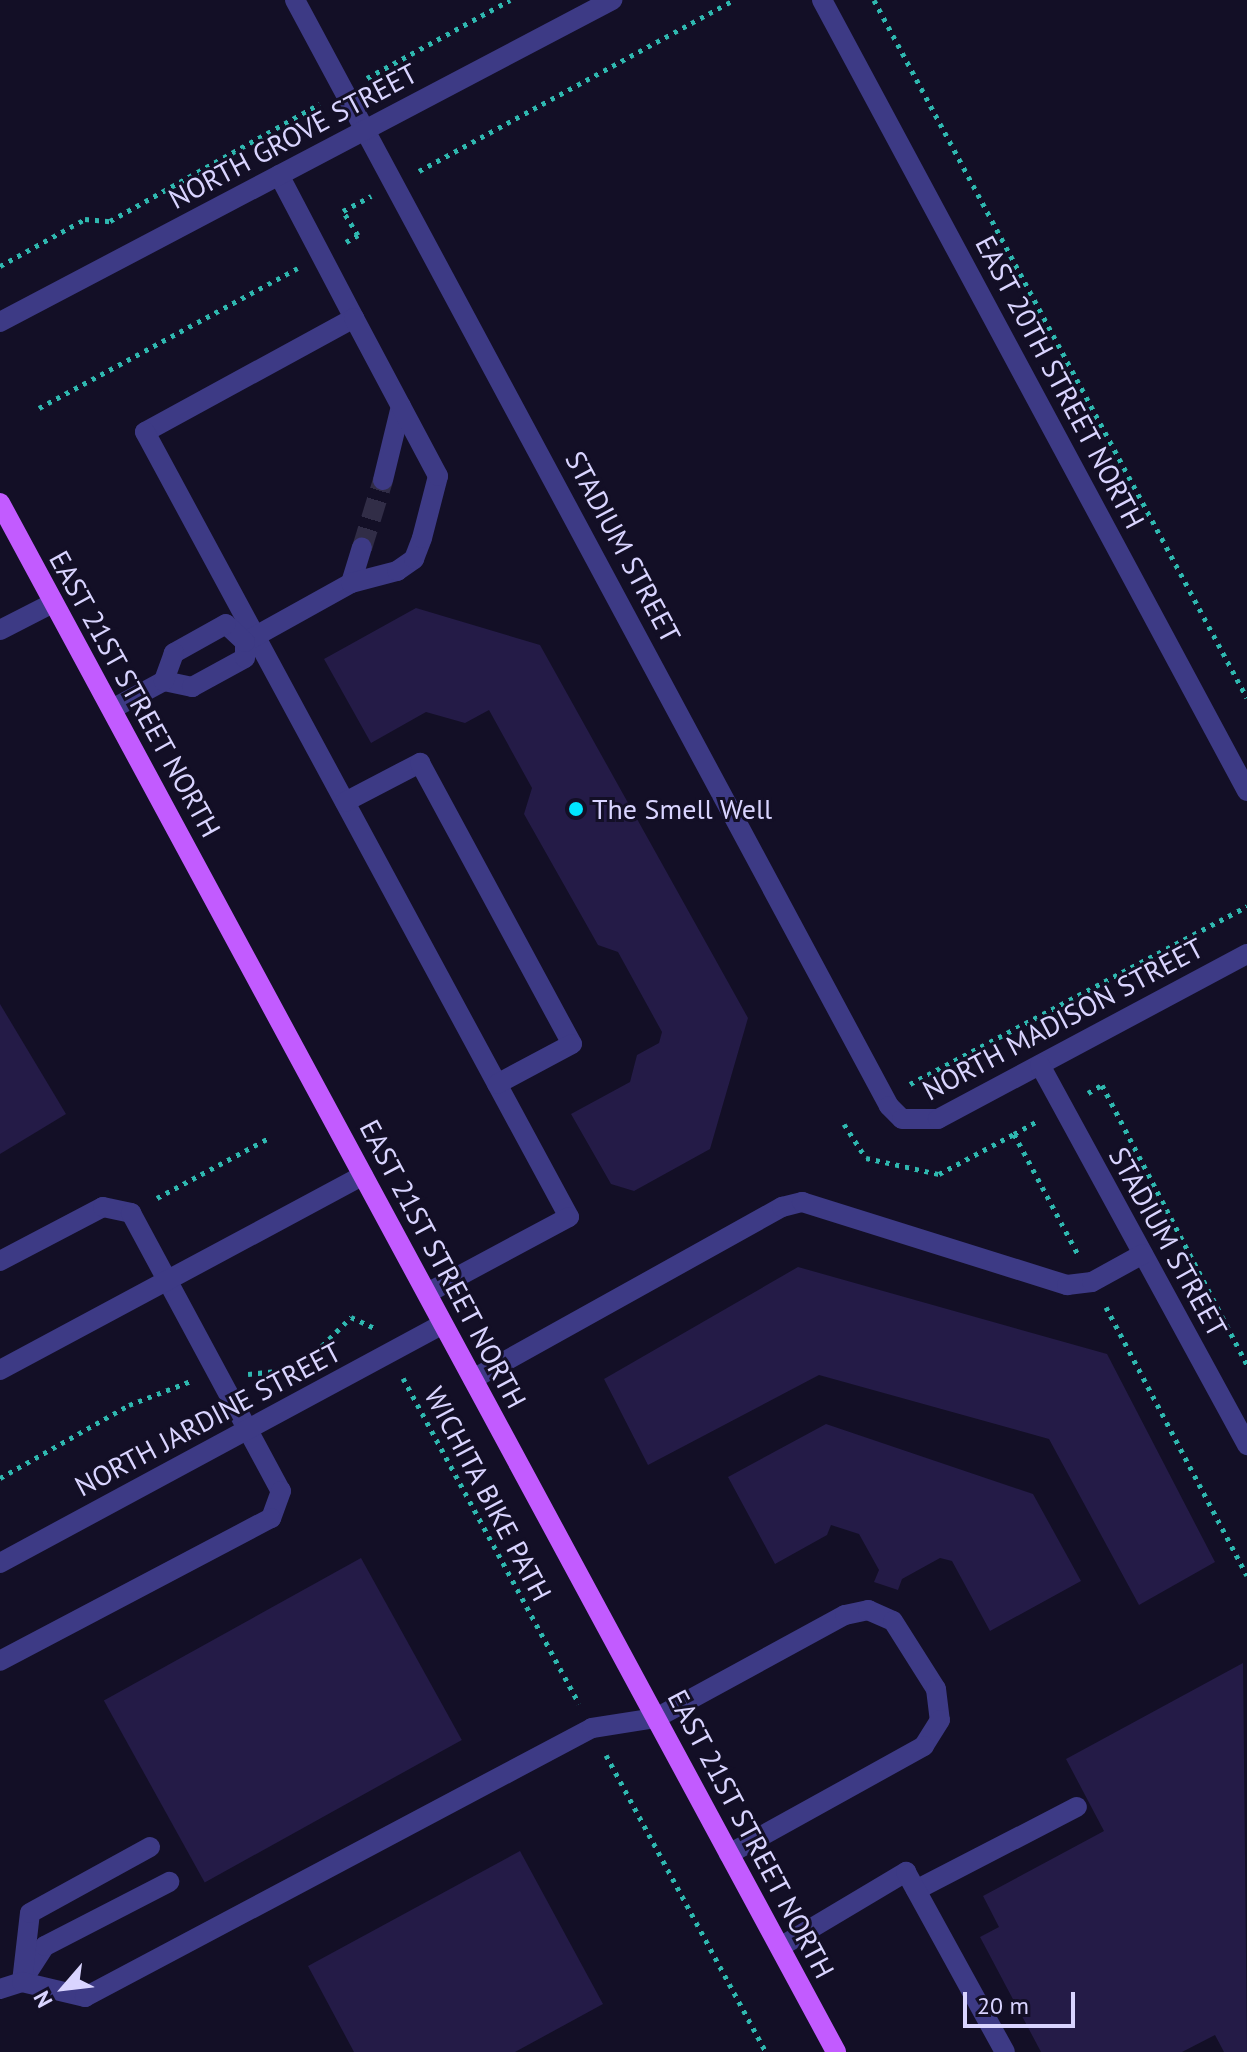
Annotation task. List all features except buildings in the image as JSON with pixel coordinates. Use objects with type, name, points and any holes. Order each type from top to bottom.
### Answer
[{"type":"main road","name":"EAST 21ST STREET NORTH","points":[[0,503],[836,2052]]},
{"type":"street","name":"STADIUM STREET","points":[[295,0],[889,1106],[902,1119]]},
{"type":"street","name":"NORTH GROVE STREET","points":[[0,322],[612,0]]},
{"type":"street","name":"EAST 20TH STREET NORTH","points":[[822,0],[1247,791]]},
{"type":"street","points":[[112,709],[164,681],[192,687],[245,658],[250,640],[351,583],[397,571],[414,559],[422,538],[438,476],[279,175]]},
{"type":"street","points":[[354,318],[145,432],[250,640],[345,802],[569,1217],[427,1293]]},
{"type":"street","points":[[383,480],[401,406]]},
{"type":"street","points":[[351,583],[362,548]]},
{"type":"street","points":[[0,630],[53,603]]},
{"type":"street","points":[[164,681],[174,653],[226,624],[250,640]]},
{"type":"street","points":[[345,802],[420,763],[572,1044],[497,1084]]},
{"type":"street","name":"NORTH MADISON STREET","points":[[902,1119],[938,1119],[1247,954]]},
{"type":"street","name":"STADIUM STREET","points":[[1040,1065],[1247,1445]]},
{"type":"street","points":[[0,1370],[363,1175]]},
{"type":"street","points":[[473,1379],[782,1207],[802,1202],[1067,1285],[1092,1282],[1143,1254]]},
{"type":"street","points":[[0,1261],[103,1207],[116,1208],[142,1225],[281,1491],[271,1518],[0,1661]]},
{"type":"street","name":"NORTH JARDINE STREET","points":[[0,1563],[443,1324]]},
{"type":"street","points":[[0,1989],[22,1982],[85,1997],[592,1728],[656,1718],[845,1615],[868,1610],[893,1621],[910,1639],[936,1689],[940,1720],[924,1746],[729,1854]]},
{"type":"street","points":[[916,1890],[1077,1807]]},
{"type":"street","points":[[22,1982],[30,1913],[150,1847]]},
{"type":"street","points":[[780,1947],[906,1872],[1005,2052]]},
{"type":"street","points":[[22,1982],[45,1946],[169,1882]]},
{"type":"path","points":[[0,266],[85,219],[110,221],[510,0]]},
{"type":"path","points":[[874,0],[1247,698]]},
{"type":"path","points":[[909,1085],[1247,906]]},
{"type":"path","points":[[157,1198],[271,1137]]},
{"type":"path","name":"WICHITA BIKE PATH","points":[[0,1478],[129,1405],[186,1382],[277,1371],[302,1359],[351,1317],[372,1321],[766,2052]]},
{"type":"tunnel","points":[[362,548],[383,480]]},
{"type":"place","name":"The Smell Well","points":[[576,809]]}]
